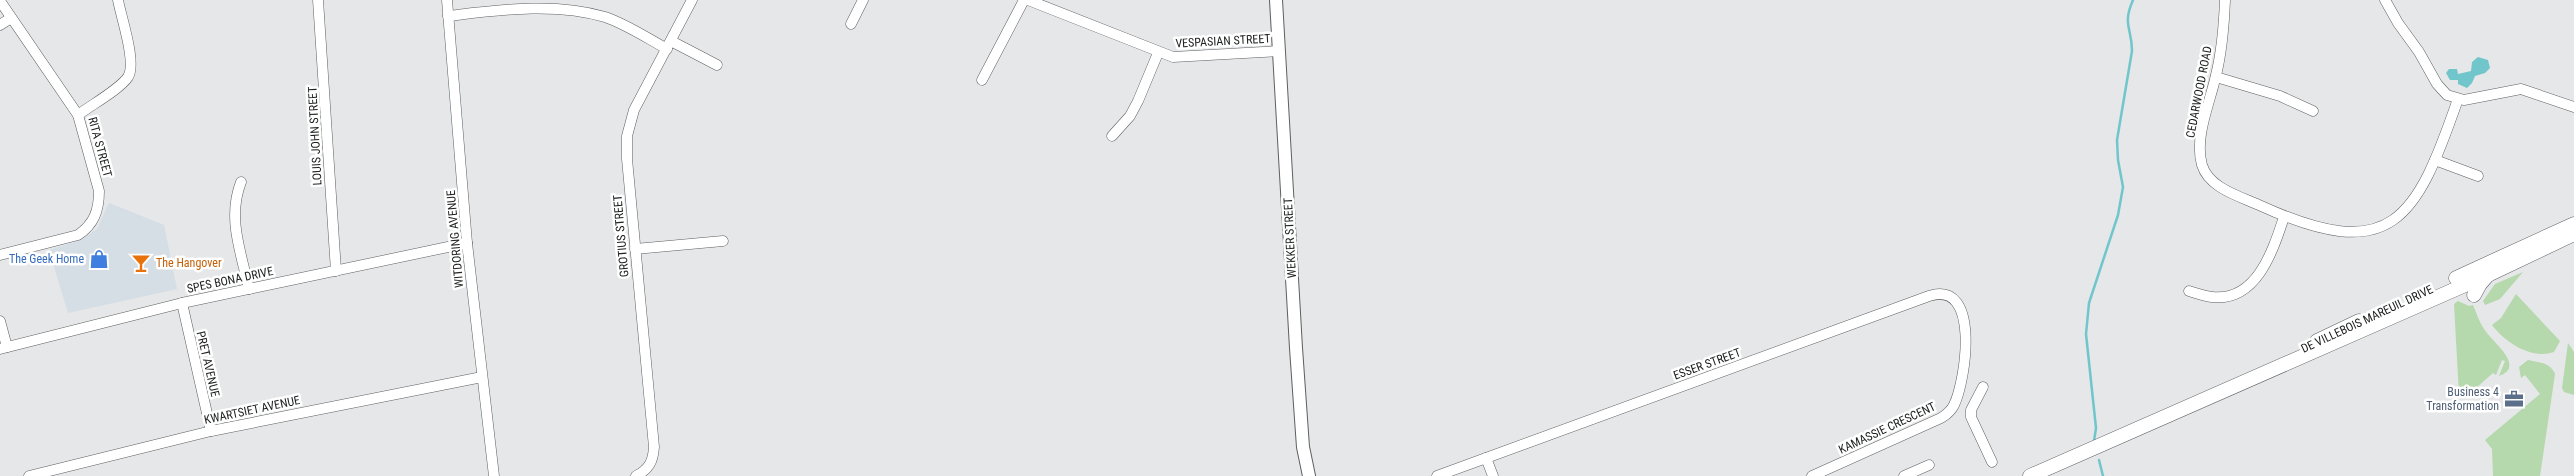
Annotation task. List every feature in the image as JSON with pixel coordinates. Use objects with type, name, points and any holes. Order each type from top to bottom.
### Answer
[{"type":"main road","name":"DE VILLEBOIS MAREUIL DRIVE","points":[[2162,418],[2335,332],[2574,224]]},
{"type":"main road","points":[[2420,295],[2459,281],[2468,291],[2480,284],[2490,274],[2574,234]]},
{"type":"main road","name":"DE VILLEBOIS MAREUIL DRIVE","points":[[2030,476],[2162,418],[2468,291]]},
{"type":"street","points":[[78,115],[125,81],[130,72],[130,59],[118,0]]},
{"type":"street","name":"LOUIS JOHN STREET","points":[[318,0],[336,271]]},
{"type":"street","name":"WITDORING AVENUE","points":[[447,0],[467,243],[494,476]]},
{"type":"street","name":"GROTIUS STREET","points":[[636,476],[649,468],[653,458],[654,447],[635,252],[627,159],[627,136],[634,110],[692,0]]},
{"type":"street","points":[[851,24],[863,0]]},
{"type":"street","points":[[982,80],[1024,0]]},
{"type":"street","name":"VESPASIAN STREET","points":[[1028,0],[1158,53],[1182,58],[1279,51]]},
{"type":"street","name":"WEKKER STREET","points":[[1276,0],[1296,348],[1303,447],[1309,476]]},
{"type":"street","name":"CEDARWOOD ROAD","points":[[2225,0],[2216,76],[2200,149],[2203,167],[2211,180],[2227,191],[2284,217],[2341,232],[2371,231],[2395,220],[2410,206],[2435,160],[2458,99]]},
{"type":"street","points":[[2385,0],[2398,23],[2419,52],[2437,84],[2447,95],[2458,99],[2472,100],[2521,89],[2574,107]]},
{"type":"street","name":"RITA STREET","points":[[0,1],[78,115],[99,192],[98,211],[87,229],[78,235],[0,256]]},
{"type":"street","points":[[448,16],[525,8],[584,14],[613,20],[717,65]]},
{"type":"street","points":[[0,25],[11,18]]},
{"type":"street","points":[[1112,136],[1130,116],[1158,53]]},
{"type":"street","points":[[2216,76],[2280,96],[2313,111]]},
{"type":"street","points":[[2435,160],[2478,176]]},
{"type":"street","points":[[241,182],[235,199],[234,223],[249,289]]},
{"type":"street","points":[[2189,291],[2212,297],[2222,297],[2248,286],[2264,267],[2284,217]]},
{"type":"street","name":"SPES BONA DRIVE","points":[[3,348],[182,303],[467,243]]},
{"type":"street","points":[[635,252],[720,244]]},
{"type":"street","name":"ESSER STREET","points":[[1437,476],[1937,293],[1946,293],[1955,300],[1967,329]]},
{"type":"street","name":"PRET AVENUE","points":[[182,303],[211,431]]},
{"type":"street","points":[[0,320],[3,348]]},
{"type":"street","name":"KAMASSIE CRESCENT","points":[[1812,476],[1940,418],[1954,406],[1966,346],[1967,329]]},
{"type":"street","name":"KWARTSIET AVENUE","points":[[29,476],[211,431],[482,377]]},
{"type":"street","points":[[1983,387],[1971,410],[1973,423],[1992,462]]},
{"type":"street","points":[[1954,406],[1971,410]]},
{"type":"street","points":[[1486,458],[1493,476]]},
{"type":"street","points":[[1904,476],[1929,465]]},
{"type":"shaded area","points":[[109,203],[164,225],[177,289],[68,313],[49,250],[78,241],[97,229]]},
{"type":"green space","points":[[2523,272],[2500,299],[2485,305],[2483,301],[2495,284]]},
{"type":"green space","points":[[2516,294],[2560,341],[2554,352],[2536,354],[2519,348],[2504,338],[2492,325],[2501,318]]},
{"type":"green space","points":[[2458,301],[2469,306],[2473,305],[2482,327],[2501,348],[2509,361],[2509,367],[2506,372],[2499,376],[2505,361],[2502,360],[2496,375],[2493,373],[2469,394],[2459,395],[2454,304]]},
{"type":"green space","points":[[2568,343],[2574,352],[2574,395],[2564,392],[2562,388]]},
{"type":"green space","points":[[2528,360],[2547,365],[2555,374],[2540,476],[2493,476],[2492,449],[2485,440],[2540,394],[2525,375],[2521,378],[2519,367]]},
{"type":"water","points":[[2478,57],[2488,60],[2490,68],[2485,73],[2475,76],[2467,88],[2458,84],[2458,80],[2450,80],[2446,73],[2449,69],[2457,69],[2458,74],[2471,71],[2472,62]]},
{"type":"waterway","points":[[2094,441],[2096,428],[2086,334],[2089,303],[2118,215],[2123,187],[2118,160],[2117,140],[2132,51],[2128,15],[2133,0]]},
{"type":"waterway","points":[[2099,460],[2103,476]]},
{"type":"place","name":"The Geek Home","points":[[99,259]]},
{"type":"place","name":"The Hangover","points":[[141,263]]},
{"type":"place","name":"Business 4 Transformation","points":[[2514,399]]}]
